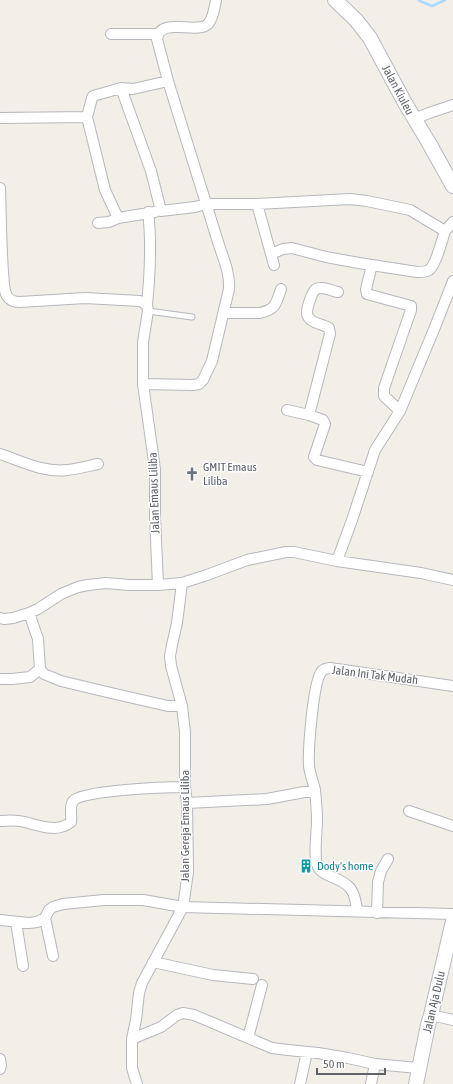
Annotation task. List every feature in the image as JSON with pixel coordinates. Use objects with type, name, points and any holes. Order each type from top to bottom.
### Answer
[{"type":"street","points":[[143,384],[193,385],[199,384],[203,380],[212,361],[229,289],[228,275],[168,81],[157,39],[158,34],[162,29],[202,27],[208,24],[216,0]]},
{"type":"street","name":"Jalan Kiuleu","points":[[335,0],[356,20],[370,38],[414,120],[429,143],[453,186]]},
{"type":"street","points":[[111,34],[158,34]]},
{"type":"street","points":[[118,218],[105,190],[89,130],[87,117],[92,98],[93,96],[121,88],[133,89],[168,81]]},
{"type":"street","points":[[121,88],[152,171],[161,211]]},
{"type":"street","points":[[414,120],[429,113],[453,106]]},
{"type":"street","points":[[0,118],[87,117]]},
{"type":"street","points":[[0,188],[1,260],[4,290],[6,295],[12,301],[20,302],[85,298],[140,301],[147,308]]},
{"type":"street","points":[[98,223],[109,222],[118,218],[148,212],[194,207],[206,204],[257,204],[339,198],[367,201],[410,210],[445,231]]},
{"type":"street","points":[[257,204],[274,265]]},
{"type":"street","name":"Jalan Emaus Liliba","points":[[148,212],[150,231],[149,278],[144,342],[143,384],[155,469],[154,517],[158,585]]},
{"type":"street","points":[[271,254],[283,249],[292,248],[326,257],[372,265],[417,272],[427,271],[432,266],[445,231],[453,222]]},
{"type":"street","points":[[372,265],[366,289],[367,294],[411,306],[411,310],[384,388],[384,396],[400,411]]},
{"type":"street","points":[[336,561],[352,520],[375,450],[400,411],[436,327],[453,281]]},
{"type":"street","points":[[309,415],[330,334],[329,328],[310,319],[307,312],[310,298],[316,289],[322,288],[338,292]]},
{"type":"street","points":[[224,312],[265,312],[275,306],[281,289]]},
{"type":"street","points":[[287,410],[323,420],[325,424],[314,457],[315,459],[368,472]]},
{"type":"street","points":[[0,454],[41,468],[52,470],[67,470],[98,464]]},
{"type":"street","points":[[0,618],[13,618],[29,613],[61,594],[78,587],[106,583],[158,585],[182,582],[207,575],[247,560],[286,552],[294,552],[336,561],[421,573],[453,580]]},
{"type":"street","name":"Jalan Gereja Emaus Liliba","points":[[137,1084],[132,1068],[132,1039],[139,993],[142,983],[182,907],[188,872],[185,732],[182,706],[171,666],[170,656],[177,623],[182,582]]},
{"type":"street","points":[[29,613],[38,639],[40,669],[44,674],[61,681],[168,706],[182,706]]},
{"type":"street","name":"Jalan Ini Tak Mudah","points":[[358,911],[352,889],[348,885],[326,874],[317,866],[317,819],[315,790],[309,766],[314,698],[318,677],[325,669],[330,668],[453,686]]},
{"type":"street","points":[[0,679],[30,677],[40,669]]},
{"type":"street","points":[[0,821],[15,820],[43,827],[62,827],[71,822],[71,806],[77,798],[124,790],[158,787],[185,787]]},
{"type":"street","points":[[187,803],[267,799],[315,790]]},
{"type":"street","points":[[409,811],[453,826]]},
{"type":"street","points":[[377,913],[378,882],[381,871],[388,859]]},
{"type":"street","points":[[0,920],[30,923],[37,922],[45,918],[49,910],[53,907],[63,904],[104,900],[144,900],[182,907],[453,914]]},
{"type":"street","points":[[45,918],[53,956]]},
{"type":"street","name":"Jalan Aja Dulu","points":[[416,1084],[418,1068],[453,921]]},
{"type":"street","points":[[16,922],[23,966]]},
{"type":"street","points":[[153,962],[213,975],[253,979]]},
{"type":"street","points":[[248,1038],[262,985]]},
{"type":"street","points":[[132,1039],[161,1027],[177,1015],[183,1013],[194,1015],[272,1048],[338,1056],[375,1064],[418,1068]]},
{"type":"street","points":[[431,1015],[453,1020]]},
{"type":"street","points":[[300,1084],[308,1052]]},
{"type":"street","points":[[0,1059],[0,1069]]},
{"type":"street","points":[[371,1084],[375,1064]]},
{"type":"lane","points":[[147,308],[192,316]]},
{"type":"waterway","points":[[419,0],[432,6],[445,0]]},
{"type":"place","name":"GMIT Emaus Liliba","points":[[192,474]]},
{"type":"place","name":"Dody's home","points":[[306,866]]}]
